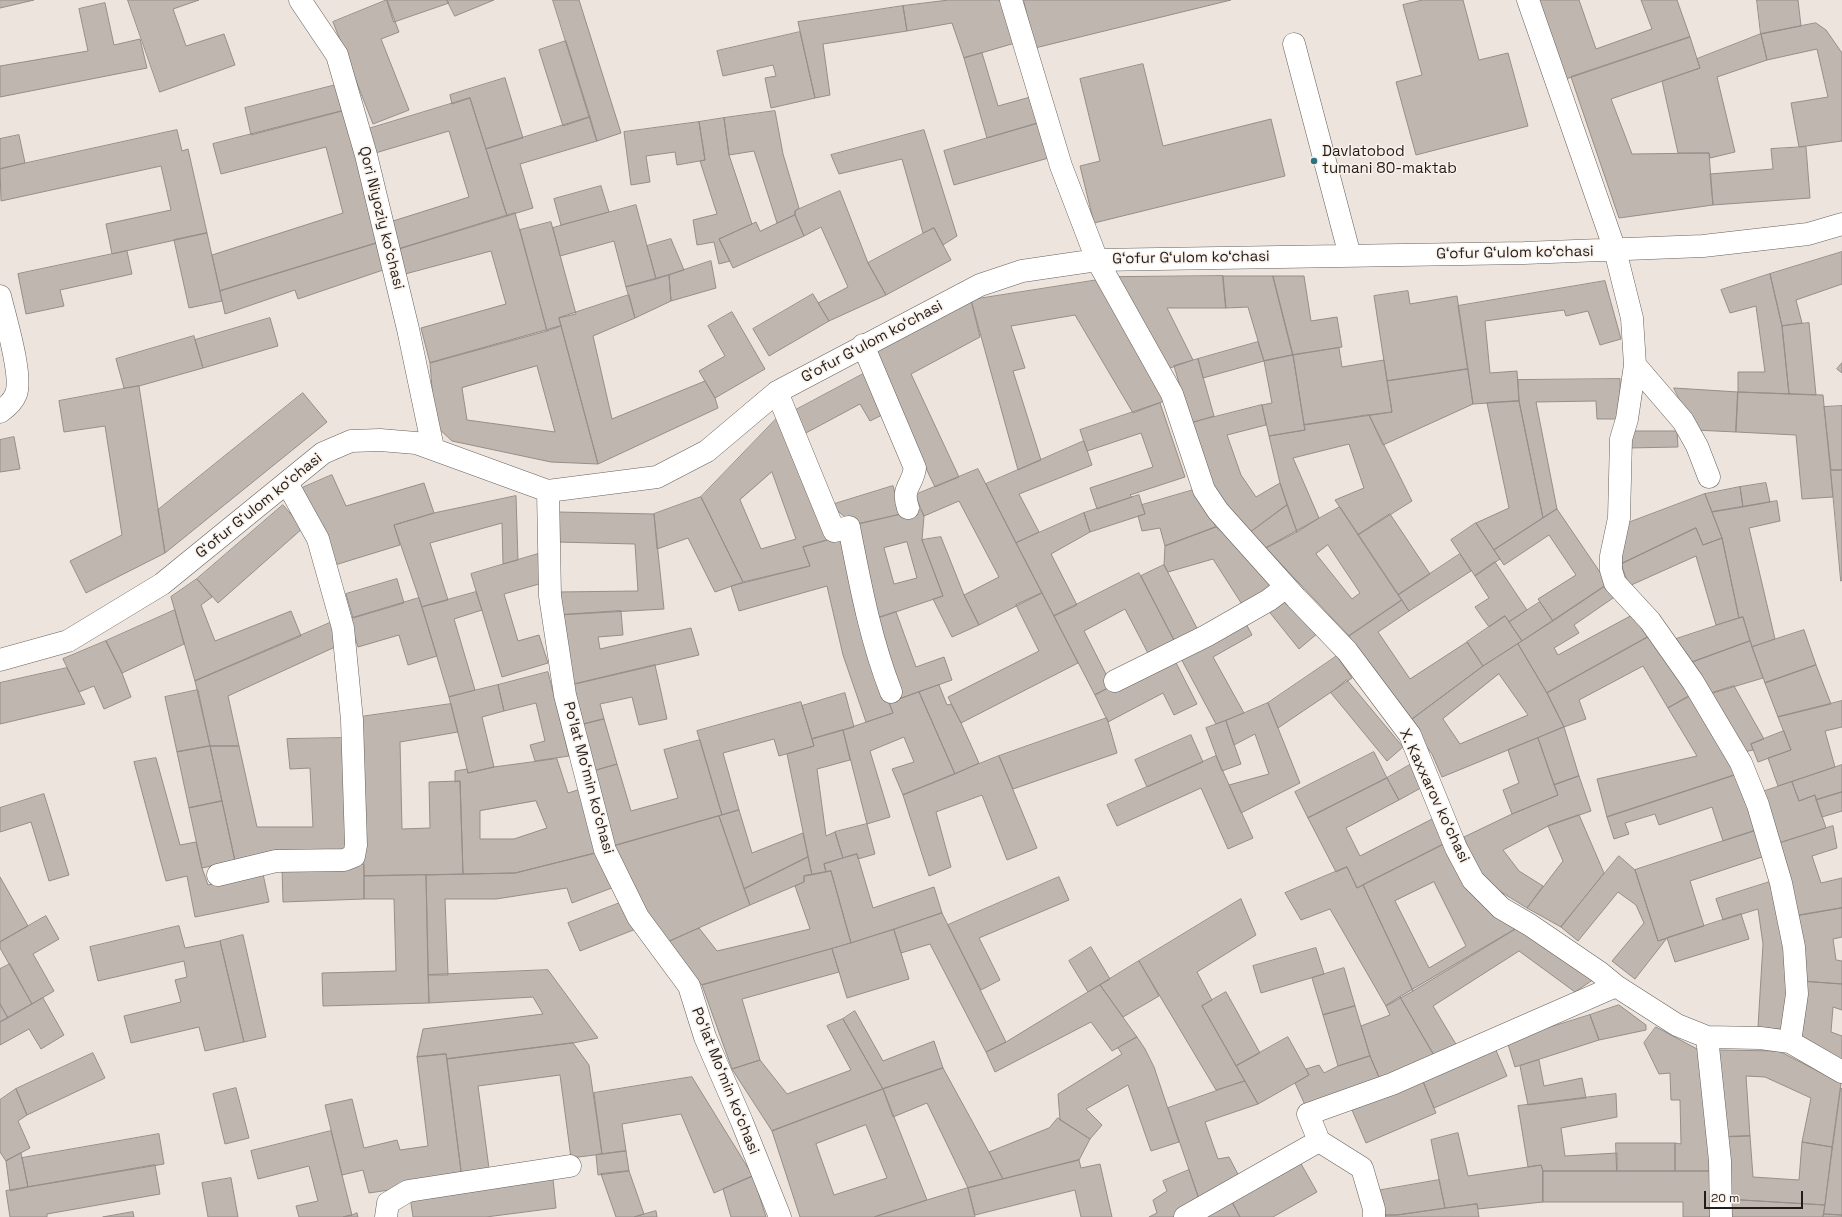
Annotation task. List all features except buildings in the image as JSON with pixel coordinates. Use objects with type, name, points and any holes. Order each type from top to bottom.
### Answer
[{"type":"street","name":"Qori Niyoziy koʻchasi","points":[[300,0],[337,55],[366,155],[408,329],[433,448]]},
{"type":"street","name":"X. Kaxxarov koʻchasi","points":[[1011,0],[1061,166],[1097,260],[1172,394],[1204,490],[1218,511],[1286,587],[1347,650],[1410,735],[1456,848],[1473,880],[1500,908],[1592,967],[1616,986],[1677,1025],[1707,1037],[1760,1038],[1790,1042],[1842,1072]]},
{"type":"street","points":[[1528,0],[1615,250],[1632,318],[1635,365],[1621,439],[1619,518],[1611,556],[1611,570],[1615,583],[1650,621],[1693,682],[1741,763],[1758,805],[1781,883],[1794,947],[1797,994],[1790,1042]]},
{"type":"street","points":[[1294,44],[1350,256]]},
{"type":"street","name":"Gʻofur Gʻulom koʻchasi","points":[[0,660],[68,641],[162,584],[323,453],[352,441],[380,440],[416,444],[433,448],[548,491],[657,477],[706,451],[778,392],[980,285],[1022,271],[1097,260],[1524,254],[1703,246],[1808,234],[1842,224]]},
{"type":"street","points":[[0,296],[18,378],[17,393],[11,404],[0,412]]},
{"type":"street","points":[[863,346],[915,468],[913,479],[906,488],[905,498],[908,508]]},
{"type":"street","points":[[1635,365],[1683,421],[1697,446],[1709,477]]},
{"type":"street","points":[[778,392],[834,531],[849,527],[866,615],[879,662],[891,692]]},
{"type":"street","points":[[218,875],[276,861],[344,860],[354,856],[356,845],[352,720],[343,628],[318,539],[287,483]]},
{"type":"street","name":"Poʻlat Moʻmin koʻchasi","points":[[548,491],[550,596],[565,695],[605,850],[638,917],[689,986],[705,1037],[742,1122],[780,1217]]},
{"type":"street","points":[[1115,681],[1206,636],[1269,600],[1286,587]]},
{"type":"street","points":[[1374,1217],[1374,1209],[1362,1168],[1319,1141],[1308,1114],[1392,1084],[1616,986]]},
{"type":"street","points":[[1707,1037],[1720,1161],[1721,1217]]},
{"type":"street","points":[[1185,1217],[1319,1141]]},
{"type":"street","points":[[386,1217],[388,1203],[408,1191],[570,1166]]},
{"type":"place","name":"Davlatobod tumani 80-maktab","points":[[1314,161]]}]
